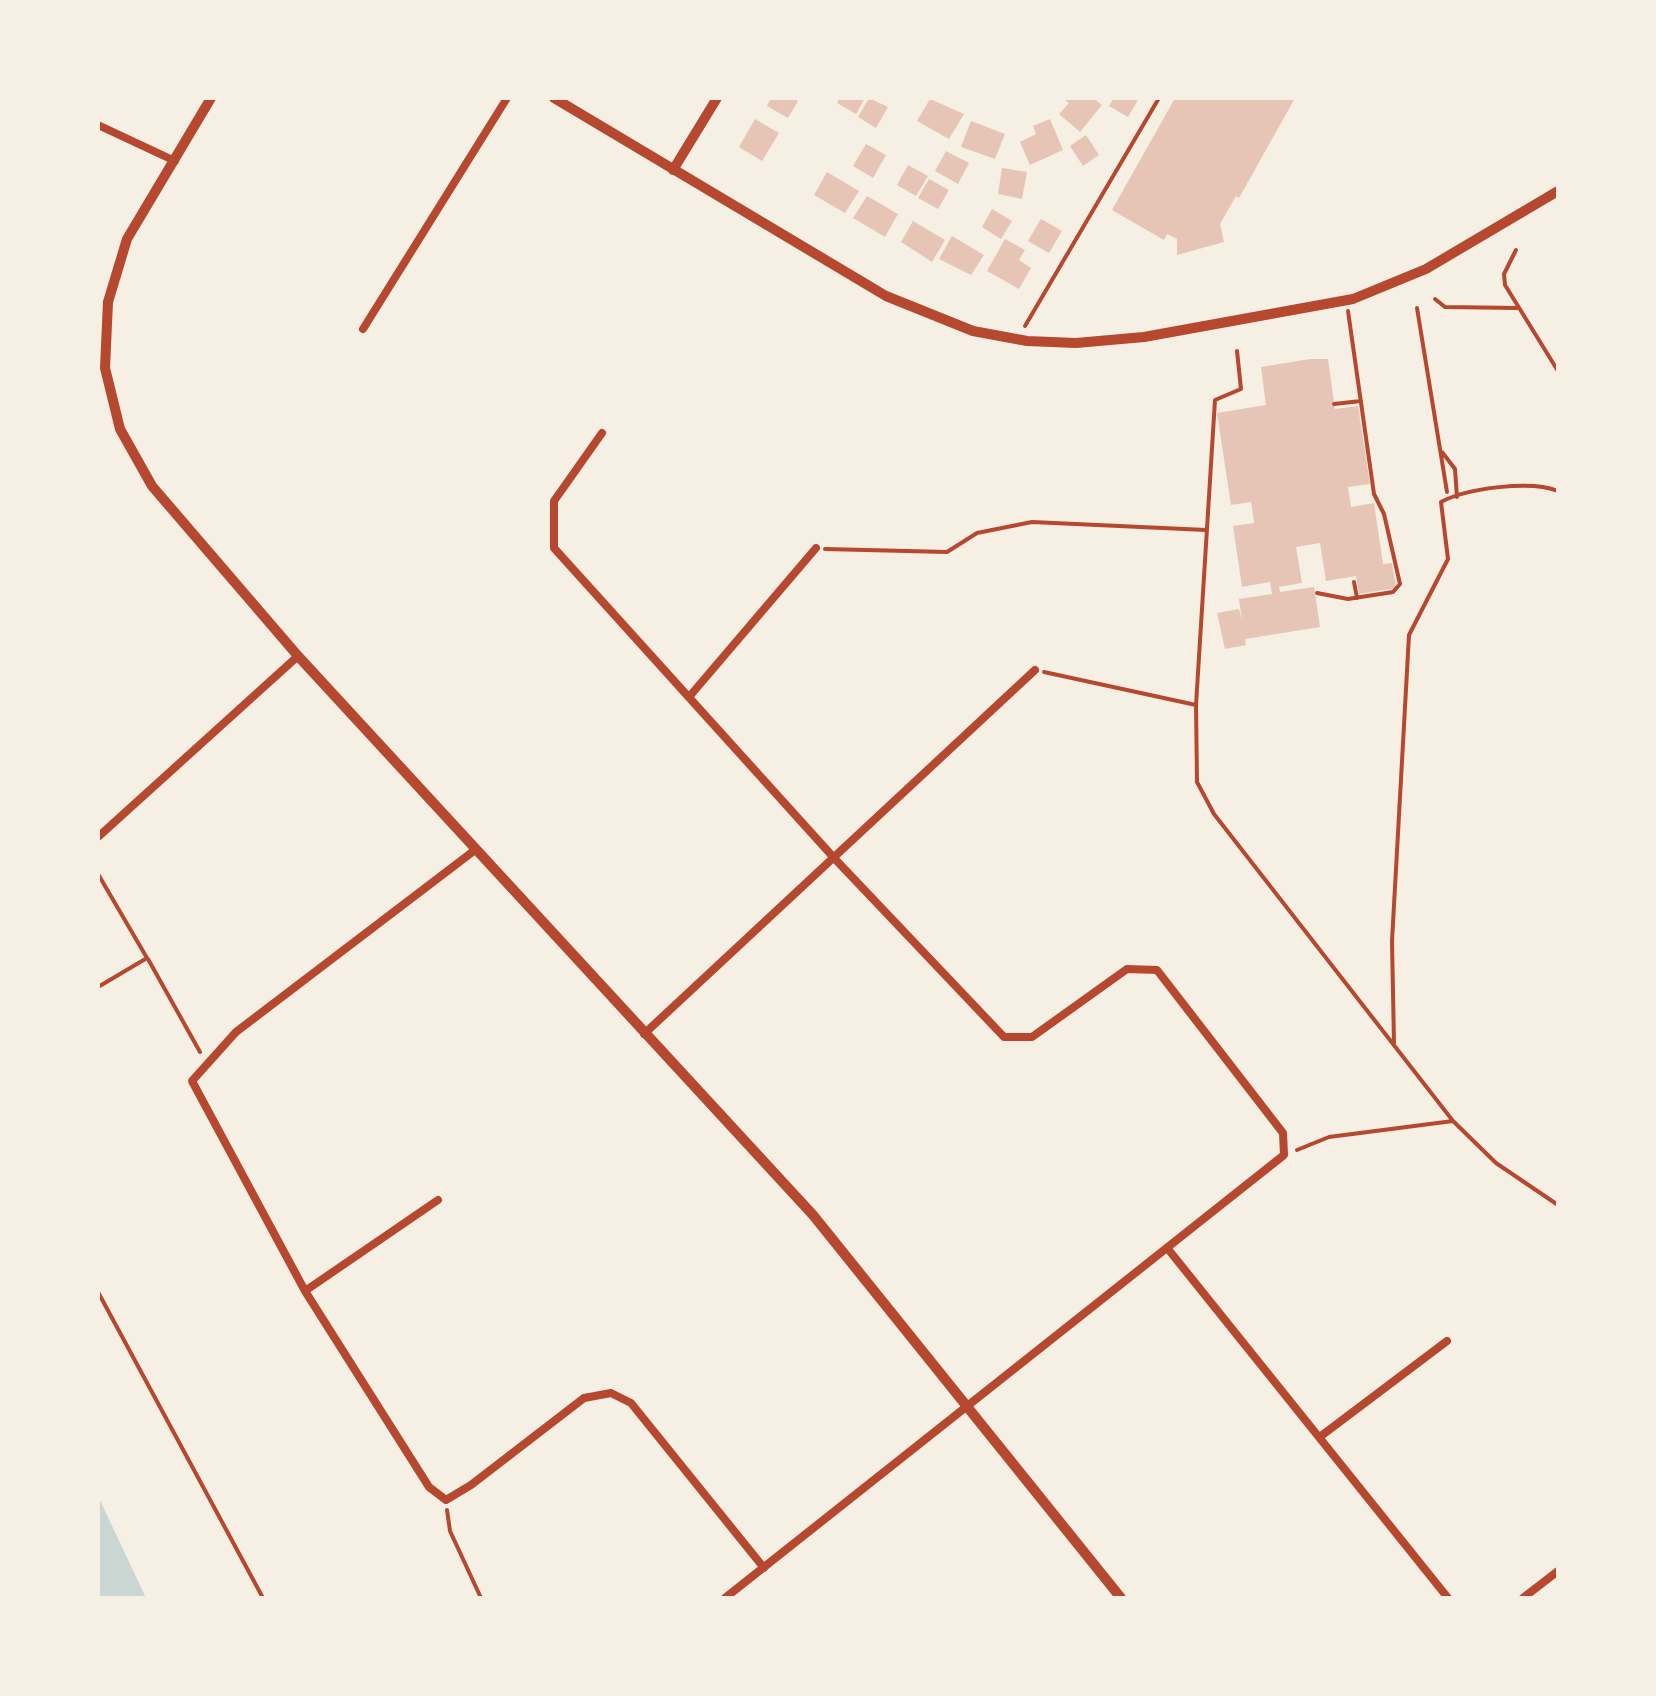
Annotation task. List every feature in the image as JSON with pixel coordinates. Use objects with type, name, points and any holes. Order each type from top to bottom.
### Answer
[{"type":"street","points":[[211,98],[127,240],[108,302],[105,368],[120,429],[152,486],[298,656],[813,1215],[1121,1598]]},
{"type":"street","points":[[363,329],[507,98]]},
{"type":"street","points":[[554,98],[896,301],[963,328],[1056,344],[1144,337],[1346,301],[1426,269],[1558,191]]},
{"type":"street","points":[[673,170],[717,98]]},
{"type":"street","points":[[98,125],[174,161]]},
{"type":"street","points":[[602,434],[554,501],[554,548],[834,858],[1004,1037],[1032,1037],[1127,969],[1158,970],[1283,1133],[1284,1156],[725,1598]]},
{"type":"street","points":[[689,696],[816,548]]},
{"type":"street","points":[[98,838],[298,656]]},
{"type":"street","points":[[644,1034],[1034,670]]},
{"type":"street","points":[[475,850],[236,1032],[192,1080],[305,1291],[430,1487],[446,1500],[472,1485],[584,1398],[611,1393],[631,1403],[764,1568]]},
{"type":"street","points":[[305,1291],[438,1200]]},
{"type":"street","points":[[1168,1249],[1448,1598]]},
{"type":"street","points":[[1321,1436],[1447,1342]]},
{"type":"street","points":[[1523,1598],[1558,1571]]},
{"type":"path","points":[[1018,340],[1159,98]]},
{"type":"path","points":[[1516,250],[1504,280],[1558,371]]},
{"type":"path","points":[[1436,299],[1445,307],[1518,308]]},
{"type":"path","points":[[1317,592],[1357,598],[1393,592],[1400,584],[1384,514],[1374,494],[1346,301]]},
{"type":"path","points":[[1416,308],[1447,492]]},
{"type":"path","points":[[1238,350],[1241,389],[1215,400],[1196,705],[1197,782],[1214,814],[1453,1121],[1496,1164],[1558,1205]]},
{"type":"path","points":[[1334,404],[1361,401]]},
{"type":"path","points":[[1439,443],[1455,469],[1458,497]]},
{"type":"path","points":[[1394,1044],[1392,941],[1409,635],[1448,559],[1441,502],[1510,486],[1546,486],[1558,491]]},
{"type":"path","points":[[816,548],[947,552],[977,533],[1032,522],[1206,530]]},
{"type":"path","points":[[1354,582],[1357,598]]},
{"type":"path","points":[[1034,670],[1196,705]]},
{"type":"path","points":[[98,874],[207,1064]]},
{"type":"path","points":[[98,987],[147,958]]},
{"type":"path","points":[[1284,1156],[1329,1137],[1453,1121]]},
{"type":"path","points":[[98,1292],[263,1598]]},
{"type":"path","points":[[446,1500],[450,1531],[480,1598]]},
{"type":"shaded area","points":[[98,1496],[146,1598],[98,1598]]},
{"type":"building","points":[[771,98],[798,101],[788,118],[767,106]]},
{"type":"building","points":[[840,98],[865,98],[856,114],[837,103]]},
{"type":"building","points":[[869,98],[888,107],[876,128],[858,117]]},
{"type":"building","points":[[1067,98],[1093,98],[1102,105],[1080,132],[1059,114],[1069,103]]},
{"type":"building","points":[[1114,98],[1139,98],[1128,117],[1109,106]]},
{"type":"building","points":[[1175,98],[1295,98],[1239,198],[1236,196],[1220,224],[1224,242],[1177,255],[1177,239],[1167,234],[1164,240],[1112,210]]},
{"type":"building","points":[[930,99],[964,114],[949,139],[917,121]]},
{"type":"building","points":[[755,119],[779,133],[762,161],[739,147]]},
{"type":"building","points":[[1050,119],[1063,150],[1030,165],[1020,142],[1036,134],[1033,126]]},
{"type":"building","points":[[971,121],[1005,134],[995,159],[961,147]]},
{"type":"building","points":[[1086,135],[1099,155],[1083,166],[1070,146]]},
{"type":"building","points":[[866,144],[886,155],[873,178],[853,166]]},
{"type":"building","points":[[946,151],[969,163],[958,184],[935,171]]},
{"type":"building","points":[[908,165],[928,176],[916,196],[897,185]]},
{"type":"building","points":[[1002,168],[1027,172],[1022,199],[998,194]]},
{"type":"building","points":[[827,172],[859,191],[845,213],[814,195]]},
{"type":"building","points":[[929,179],[949,190],[938,209],[918,198]]},
{"type":"building","points":[[867,196],[898,214],[885,237],[853,218]]},
{"type":"building","points":[[992,209],[1012,221],[1001,239],[982,227]]},
{"type":"building","points":[[1041,219],[1062,231],[1049,253],[1028,241]]},
{"type":"building","points":[[913,221],[945,240],[932,262],[901,242]]},
{"type":"building","points":[[952,236],[984,255],[971,275],[939,259]]},
{"type":"building","points":[[1005,239],[1025,250],[1019,260],[1031,268],[1019,289],[987,271]]},
{"type":"building","points":[[1328,359],[1335,409],[1358,406],[1370,484],[1348,487],[1351,507],[1374,503],[1383,564],[1392,563],[1396,588],[1359,594],[1356,576],[1326,581],[1320,543],[1296,547],[1302,583],[1279,587],[1280,592],[1314,587],[1320,627],[1245,639],[1246,645],[1225,649],[1217,613],[1239,609],[1242,621],[1239,599],[1272,594],[1270,582],[1242,587],[1233,526],[1254,523],[1253,515],[1251,502],[1231,505],[1217,413],[1266,405],[1261,367]]}]
